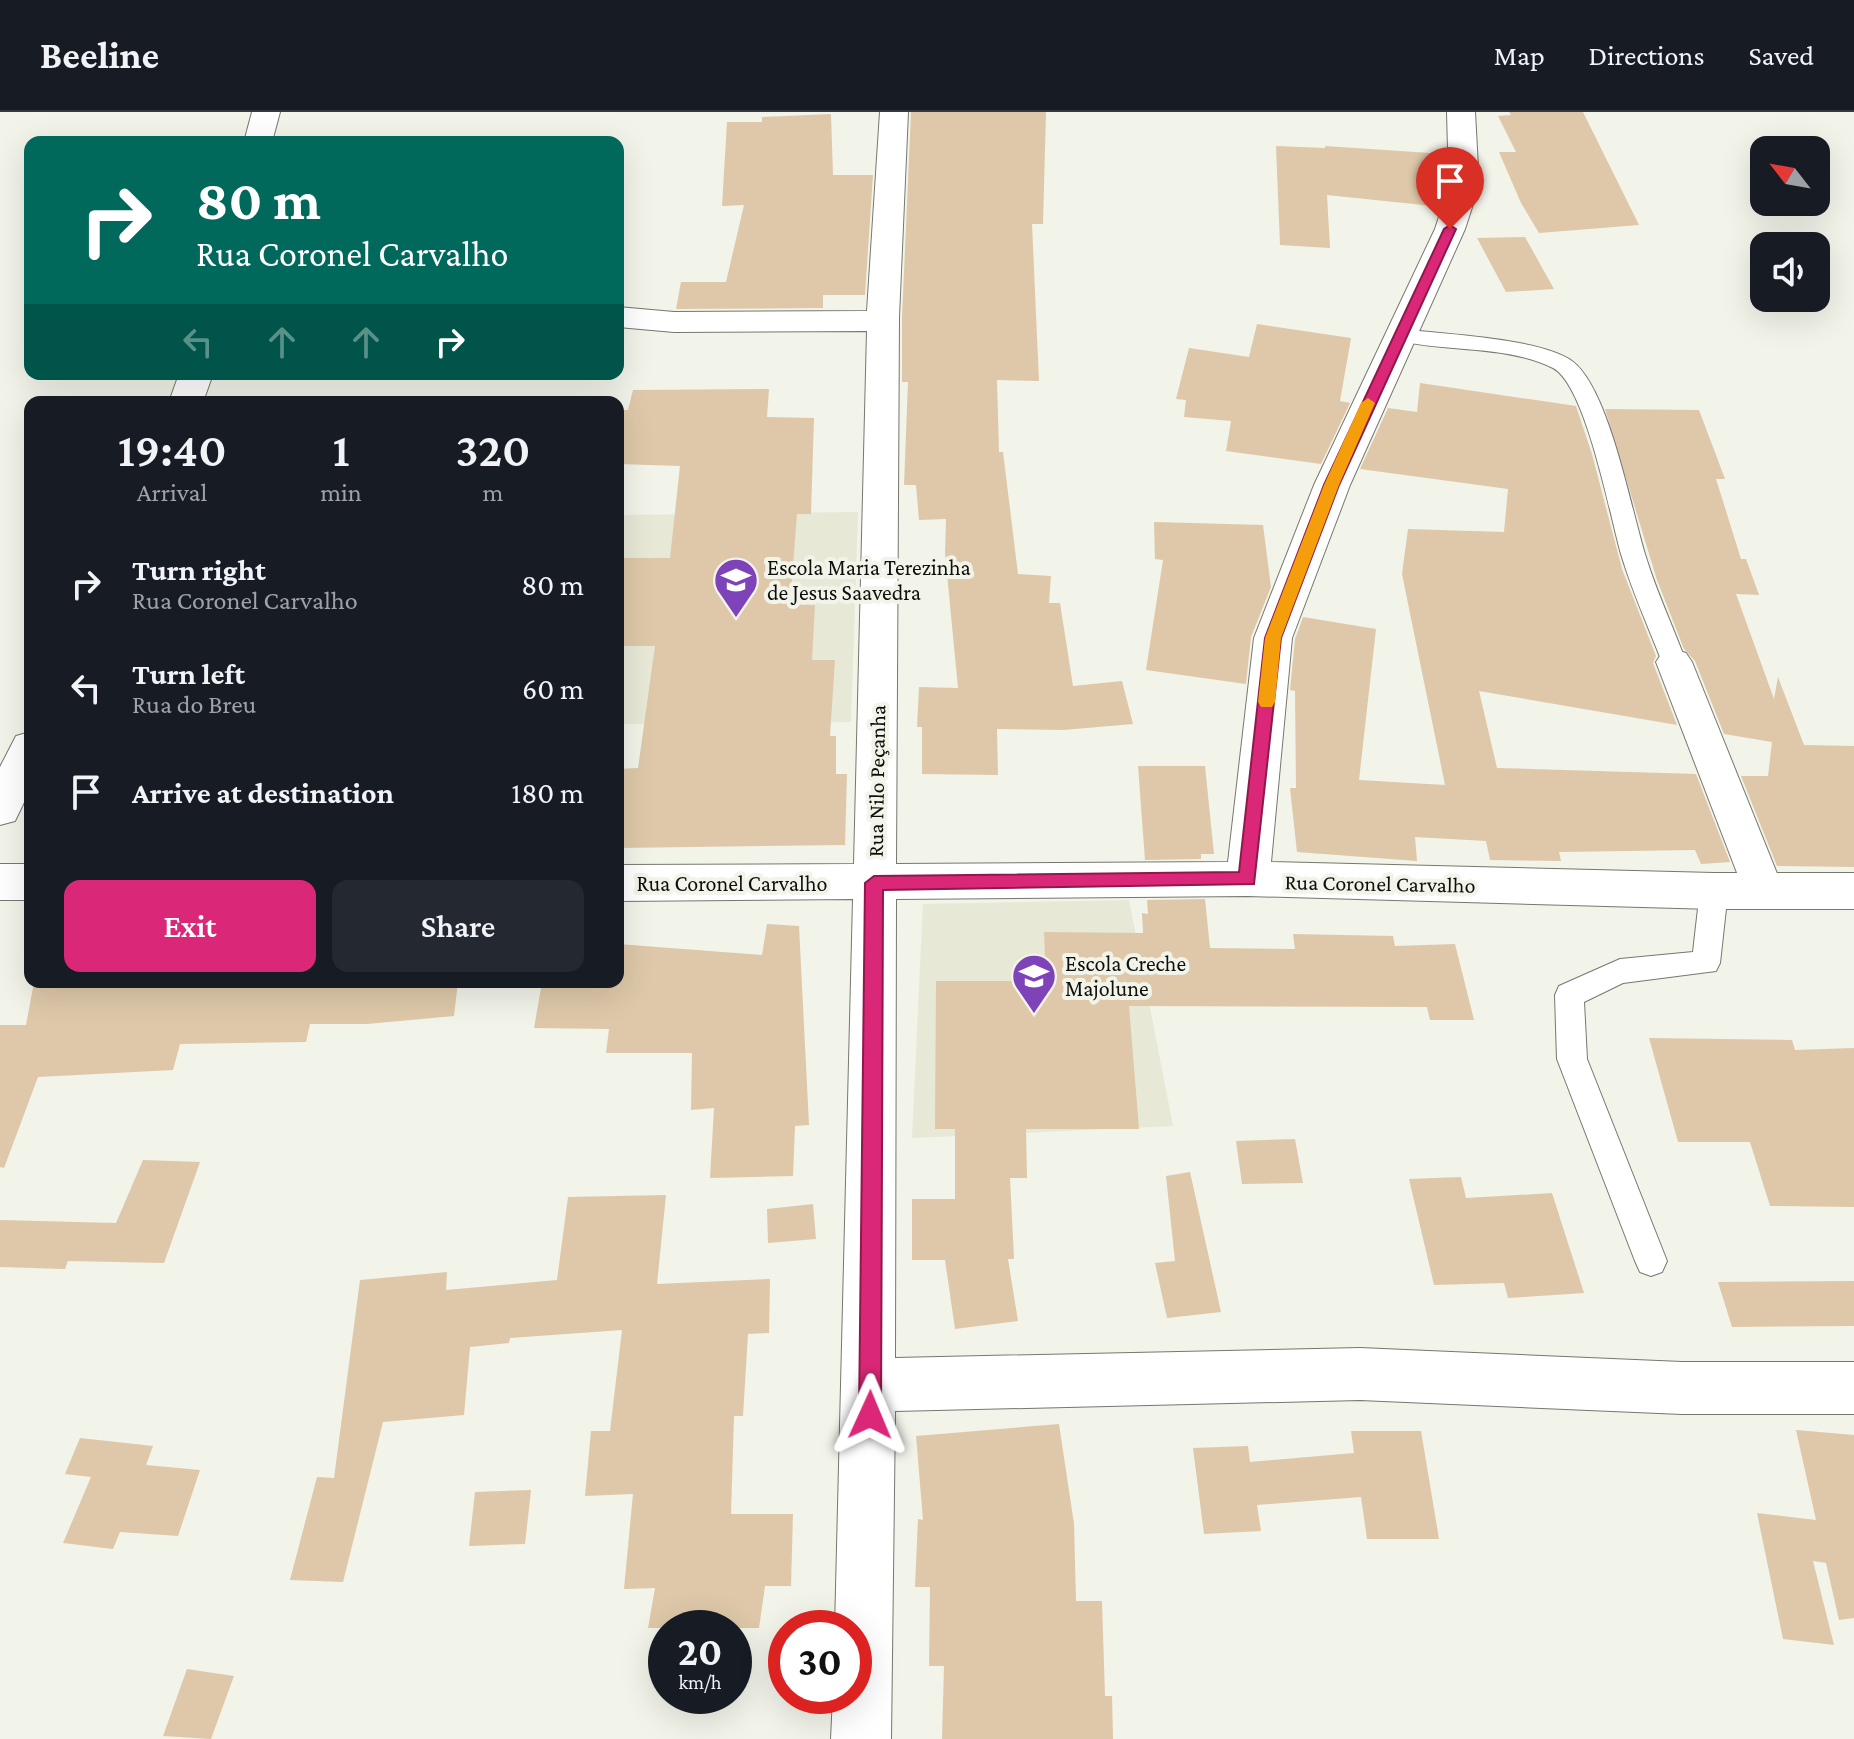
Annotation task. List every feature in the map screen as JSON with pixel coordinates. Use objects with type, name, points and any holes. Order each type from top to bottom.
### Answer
[{"type":"street","points":[[260,136],[266,112]]},
{"type":"street","name":"Rua Nilo Peçanha","points":[[861,1739],[871,1385],[874,883],[884,321],[887,193],[894,112]]},
{"type":"street","points":[[1248,879],[1273,638],[1332,485],[1450,229],[1464,186],[1461,112]]},
{"type":"street","points":[[624,318],[674,322],[884,321]]},
{"type":"street","points":[[1674,662],[1764,891]]},
{"type":"street","points":[[0,809],[24,759]]},
{"type":"street","name":"Rua Coronel Carvalho","points":[[624,883],[1248,879],[1714,891],[1854,891]]},
{"type":"street","points":[[0,882],[24,882]]},
{"type":"street","points":[[871,1385],[1360,1374],[1682,1388],[1854,1388]]},
{"type":"lane","points":[[1399,335],[1533,355],[1566,367],[1577,378],[1592,415],[1634,557],[1674,662]]},
{"type":"lane","points":[[1651,1261],[1572,1059],[1569,995],[1620,971],[1706,963],[1714,891]]},
{"type":"shaded area","name":"Escola Maria Terezinha de Jesus Saavedra","points":[[858,512],[851,722],[624,724],[624,515]]},
{"type":"shaded area","name":"Escola Creche Majolune","points":[[1129,900],[1173,1126],[912,1138],[923,904]]},
{"type":"building","points":[[911,112],[1046,112],[1043,224],[1032,224],[1039,381],[997,380],[999,452],[1003,452],[1018,574],[1051,576],[1049,603],[1060,603],[1073,686],[1122,681],[1133,724],[1063,730],[997,729],[998,775],[922,774],[922,727],[917,727],[919,687],[958,688],[945,553],[946,519],[919,520],[916,485],[904,485],[908,382],[902,382],[902,317]]},
{"type":"building","points":[[1509,112],[1583,112],[1639,225],[1539,233],[1521,203],[1499,152],[1516,152],[1498,116],[1511,115]]},
{"type":"building","points":[[831,114],[833,175],[873,175],[865,295],[823,295],[823,308],[676,309],[681,282],[726,282],[744,205],[722,206],[727,122],[762,122],[762,117]]},
{"type":"building","points":[[1276,146],[1430,153],[1433,206],[1327,195],[1330,248],[1280,245]]},
{"type":"building","points":[[1525,237],[1554,289],[1506,292],[1477,238]]},
{"type":"building","points":[[1257,324],[1351,338],[1340,401],[1350,403],[1321,464],[1226,451],[1231,421],[1184,417],[1186,400],[1176,399],[1189,348],[1249,357]]},
{"type":"building","points":[[1420,383],[1576,406],[1622,569],[1656,656],[1653,663],[1677,725],[1479,691],[1497,768],[1696,774],[1730,862],[1701,864],[1695,850],[1559,852],[1561,861],[1490,860],[1486,841],[1415,837],[1417,861],[1297,852],[1290,788],[1296,788],[1295,691],[1290,690],[1295,639],[1303,617],[1376,629],[1359,780],[1445,785],[1402,574],[1408,529],[1504,532],[1508,489],[1360,469],[1388,408],[1417,412]]},
{"type":"building","points":[[769,389],[767,417],[814,418],[811,514],[797,514],[790,605],[815,605],[812,660],[835,660],[830,736],[836,736],[836,774],[847,774],[845,845],[624,848],[624,769],[638,768],[655,646],[624,646],[624,558],[670,558],[680,466],[624,464],[624,410],[628,410],[633,390]]},
{"type":"building","points":[[1605,409],[1699,410],[1725,479],[1716,479],[1741,559],[1746,559],[1759,595],[1736,594],[1774,699],[1778,677],[1804,745],[1854,746],[1854,867],[1777,866],[1741,776],[1768,776],[1772,742],[1724,734],[1695,661],[1684,649],[1657,580]]},
{"type":"building","points":[[1154,522],[1263,525],[1271,587],[1251,637],[1246,684],[1146,670],[1163,560],[1155,559]]},
{"type":"building","points":[[1138,766],[1205,766],[1214,854],[1201,854],[1201,859],[1145,860]]},
{"type":"building","points":[[1205,899],[1210,948],[1295,949],[1293,934],[1393,936],[1395,946],[1455,944],[1474,1020],[1430,1020],[1427,1007],[1129,1006],[1139,1129],[1026,1129],[1027,1178],[1010,1178],[1014,1259],[1008,1259],[1018,1321],[955,1329],[945,1260],[912,1260],[912,1199],[955,1199],[955,1129],[935,1129],[936,981],[1046,981],[1044,932],[1143,933],[1142,913],[1148,914],[1147,900]]},
{"type":"building","points":[[767,924],[799,926],[809,1125],[795,1126],[793,1176],[710,1178],[714,1108],[691,1110],[692,1053],[606,1053],[609,1029],[534,1028],[541,988],[624,988],[624,944],[762,955]]},
{"type":"building","points":[[33,988],[457,988],[454,1016],[367,1024],[310,1024],[306,1042],[180,1044],[173,1070],[38,1077],[4,1168],[0,1167],[0,1025],[26,1025]]},
{"type":"building","points":[[1649,1038],[1792,1040],[1795,1050],[1854,1048],[1854,1207],[1770,1206],[1750,1142],[1678,1142]]},
{"type":"building","points":[[1295,1139],[1303,1183],[1242,1184],[1236,1141]]},
{"type":"building","points":[[143,1160],[200,1162],[164,1263],[68,1261],[65,1269],[0,1267],[0,1220],[116,1223]]},
{"type":"building","points":[[1190,1172],[1221,1312],[1167,1318],[1155,1263],[1175,1261],[1166,1176]]},
{"type":"building","points":[[1461,1177],[1466,1198],[1552,1193],[1584,1293],[1508,1298],[1504,1283],[1434,1285],[1409,1179]]},
{"type":"building","points":[[666,1195],[657,1284],[770,1279],[769,1333],[748,1334],[743,1416],[734,1416],[731,1514],[793,1514],[791,1586],[765,1586],[759,1628],[752,1628],[752,1610],[651,1610],[655,1588],[624,1589],[633,1494],[585,1496],[591,1431],[610,1431],[622,1330],[510,1338],[509,1343],[470,1347],[464,1415],[383,1422],[343,1582],[290,1580],[317,1477],[334,1478],[360,1280],[447,1272],[446,1290],[557,1280],[568,1197]]},
{"type":"building","points":[[813,1204],[816,1239],[768,1243],[767,1209]]},
{"type":"building","points":[[1854,1281],[1854,1326],[1732,1327],[1718,1282]]},
{"type":"building","points":[[1059,1424],[1074,1524],[1076,1601],[1102,1601],[1105,1696],[1112,1696],[1113,1739],[942,1739],[944,1666],[929,1666],[930,1587],[915,1587],[918,1519],[923,1520],[916,1436]]},
{"type":"building","points":[[1796,1430],[1854,1435],[1854,1618],[1839,1620],[1826,1563],[1813,1561],[1834,1645],[1783,1639],[1757,1513],[1816,1520]]},
{"type":"building","points":[[1351,1431],[1421,1431],[1439,1539],[1367,1539],[1361,1497],[1257,1505],[1261,1531],[1204,1534],[1193,1448],[1248,1446],[1250,1462],[1354,1453]]},
{"type":"building","points":[[80,1438],[153,1446],[146,1465],[200,1470],[178,1536],[120,1532],[113,1549],[63,1543],[91,1477],[65,1474]]},
{"type":"building","points":[[531,1490],[525,1544],[469,1546],[475,1492]]},
{"type":"building","points":[[187,1669],[234,1676],[211,1739],[163,1736]]},
{"type":"slow traffic","points":[[1266,702],[1273,638],[1332,485],[1368,403]]},
{"type":"place","name":"Escola Maria Terezinha de Jesus Saavedra","points":[[736,619]]},
{"type":"place","name":"Escola Creche Majolune","points":[[1034,1015]]},
{"type":"route","points":[[870,1415],[874,883],[1248,879],[1273,638],[1332,485],[1450,229]]}]
